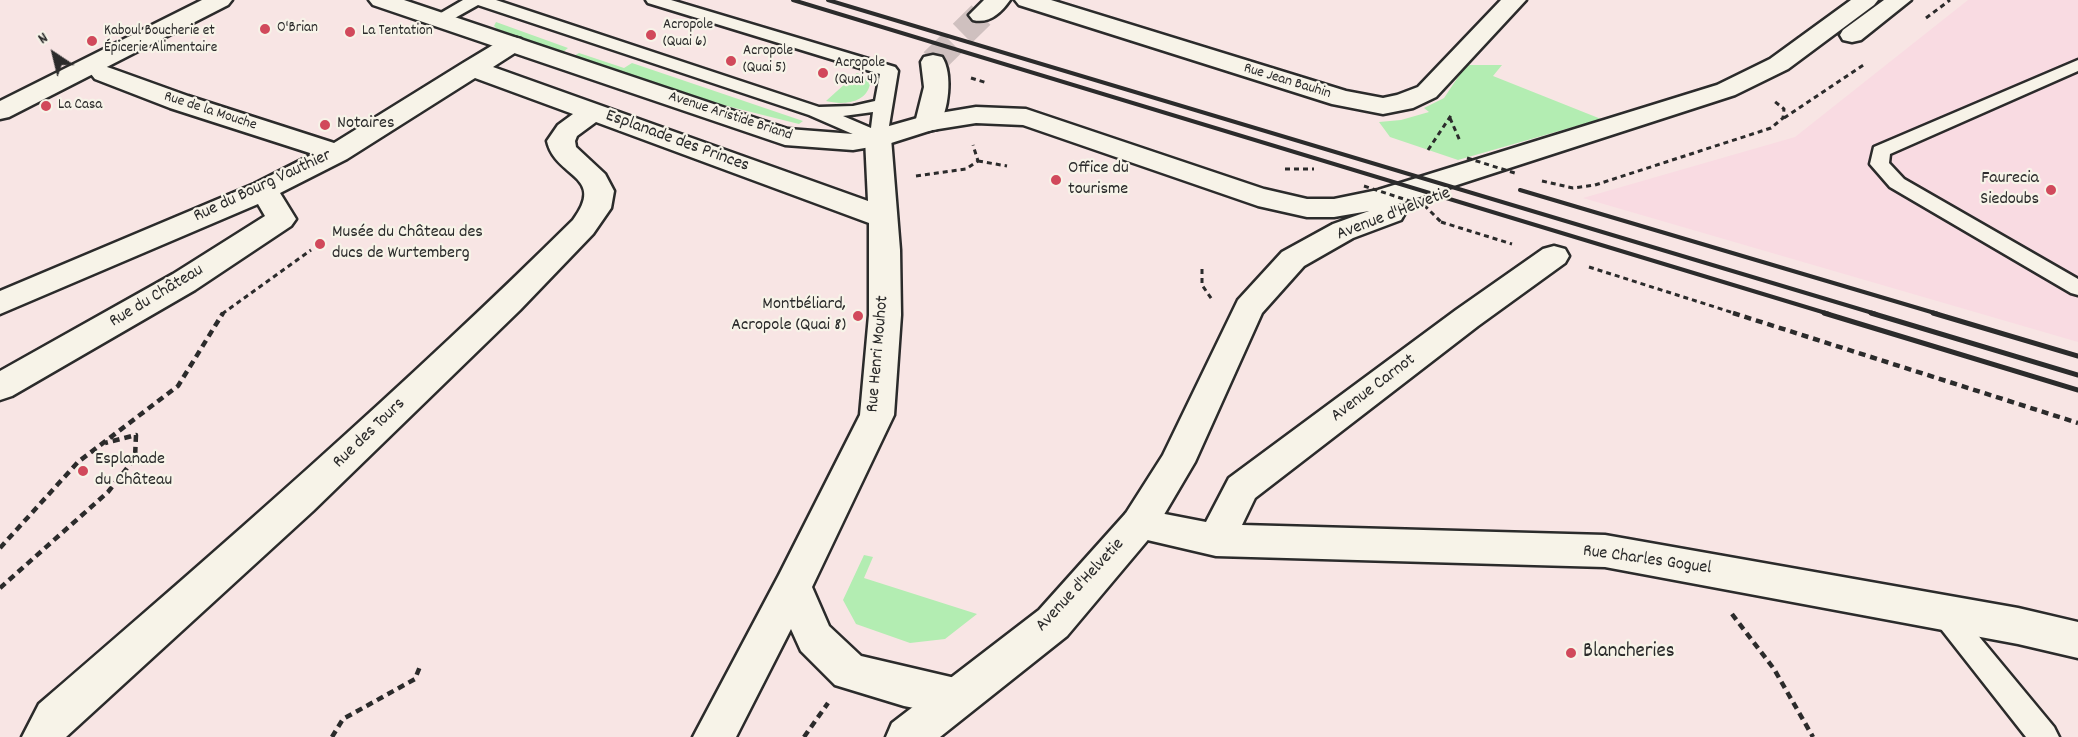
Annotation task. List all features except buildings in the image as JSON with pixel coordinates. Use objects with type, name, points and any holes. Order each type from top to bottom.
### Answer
[{"type":"street","points":[[0,111],[95,71],[219,0]]},
{"type":"street","name":"Avenue Aristide Briand","points":[[381,0],[785,137],[853,142],[878,138],[928,123],[976,115],[1026,117],[1258,197],[1307,208],[1334,208],[1373,193]]},
{"type":"street","name":"Rue Jean Bauhin","points":[[1027,0],[1341,98],[1383,105],[1404,102],[1426,92],[1514,0]]},
{"type":"street","name":"Avenue d'Helvetie","points":[[1373,193],[1726,90],[1779,64],[1866,0]]},
{"type":"street","name":"Avenue d'Helvetie","points":[[908,737],[955,697],[1053,622],[1139,524],[1178,462],[1249,308],[1293,259],[1343,231],[1400,209],[1744,103],[1794,79],[1899,0]]},
{"type":"street","name":"Rue du Bourg Vauthier","points":[[0,303],[264,190],[337,153],[512,44]]},
{"type":"street","points":[[928,123],[937,87],[933,62]]},
{"type":"street","name":"Esplanade des Princes","points":[[472,68],[882,217]]},
{"type":"street","name":"Rue de la Mouche","points":[[95,71],[179,102],[337,153]]},
{"type":"street","name":"Rue des Tours","points":[[43,737],[54,718],[300,500],[509,302],[583,227],[597,208],[600,191],[595,180],[563,150],[561,141],[567,131],[593,112]]},
{"type":"street","name":"Rue Henri Mouhot","points":[[714,737],[793,587],[877,415],[885,315],[885,250],[878,138]]},
{"type":"street","name":"Rue du Château","points":[[0,387],[183,282],[281,219],[264,190]]},
{"type":"street","name":"Avenue Aristide Briand","points":[[1258,197],[1292,230],[1293,259]]},
{"type":"street","name":"Avenue Carnot","points":[[1216,540],[1242,488],[1467,318],[1554,256]]},
{"type":"street","name":"Rue Charles Goguel","points":[[1139,524],[1216,540],[1605,551],[1943,612],[2078,640]]},
{"type":"street","points":[[793,587],[815,638],[849,672],[904,687],[955,697]]},
{"type":"lane","points":[[440,20],[475,0]]},
{"type":"lane","points":[[480,0],[815,111],[878,138],[889,71],[654,0]]},
{"type":"lane","points":[[2078,65],[1881,151],[1879,164],[1897,183],[2078,288]]},
{"type":"lane","points":[[815,111],[853,111],[884,104]]},
{"type":"lane","points":[[1943,612],[2044,737]]},
{"type":"path","points":[[1546,182],[1574,188],[1595,185],[1771,128],[1783,118],[1784,109],[1762,94]]},
{"type":"path","points":[[1450,117],[1467,158],[1518,174]]},
{"type":"path","points":[[978,160],[1007,166]]},
{"type":"path","points":[[1373,193],[1425,206],[1442,222],[2078,423]]},
{"type":"path","points":[[0,548],[78,462],[178,386],[224,311],[311,250]]},
{"type":"path","points":[[0,588],[108,492],[135,458],[136,435],[101,444]]},
{"type":"path","points":[[1697,568],[1774,669],[1813,737]]},
{"type":"path","points":[[332,737],[343,718],[415,679],[422,664]]},
{"type":"shaded area","points":[[1968,0],[2078,0],[2078,342],[1583,198],[1795,137]]},
{"type":"green space","points":[[496,22],[568,48],[563,52],[497,29],[494,26]]},
{"type":"green space","points":[[579,53],[624,68],[632,63],[803,121],[799,124],[703,100],[574,56]]},
{"type":"green space","points":[[1466,65],[1502,65],[1493,76],[1601,119],[1458,160],[1390,137],[1379,122],[1401,120],[1429,112],[1424,108],[1444,98]]},
{"type":"green space","points":[[857,73],[864,76],[870,84],[864,96],[846,103],[826,101]]},
{"type":"green space","points":[[864,555],[873,557],[864,578],[977,614],[945,639],[910,643],[856,624],[843,600]]},
{"type":"tunnel","points":[[933,62],[981,15]]},
{"type":"railway","points":[[793,0],[1829,314]]},
{"type":"railway","points":[[828,0],[1876,314]]},
{"type":"railway","points":[[1520,190],[1938,314]]},
{"type":"railway","points":[[1824,313],[2078,390]]},
{"type":"railway","points":[[1871,313],[2078,375]]},
{"type":"railway","points":[[1933,313],[2078,356]]},
{"type":"place","name":"O'Brian","points":[[265,29]]},
{"type":"place","name":"La Tentation","points":[[350,32]]},
{"type":"place","name":"Acropole (Quai 6)","points":[[651,35]]},
{"type":"place","name":"Kaboul Boucherie et Épicerie Alimentaire","points":[[92,41]]},
{"type":"place","name":"Acropole (Quai 5)","points":[[731,61]]},
{"type":"place","name":"Acropole (Quai 4)","points":[[823,73]]},
{"type":"place","name":"La Casa","points":[[46,106]]},
{"type":"place","name":"Notaires","points":[[325,125]]},
{"type":"place","name":"Office du tourisme","points":[[1056,180]]},
{"type":"place","name":"Faurecia Siedoubs","points":[[2051,190]]},
{"type":"place","name":"Musée du Château des ducs de Wurtemberg","points":[[320,244]]},
{"type":"place","name":"Montbéliard, Acropole (Quai 8)","points":[[858,316]]},
{"type":"place","name":"Esplanade du Château","points":[[83,471]]},
{"type":"place","name":"Blancheries","points":[[1571,653]]}]
